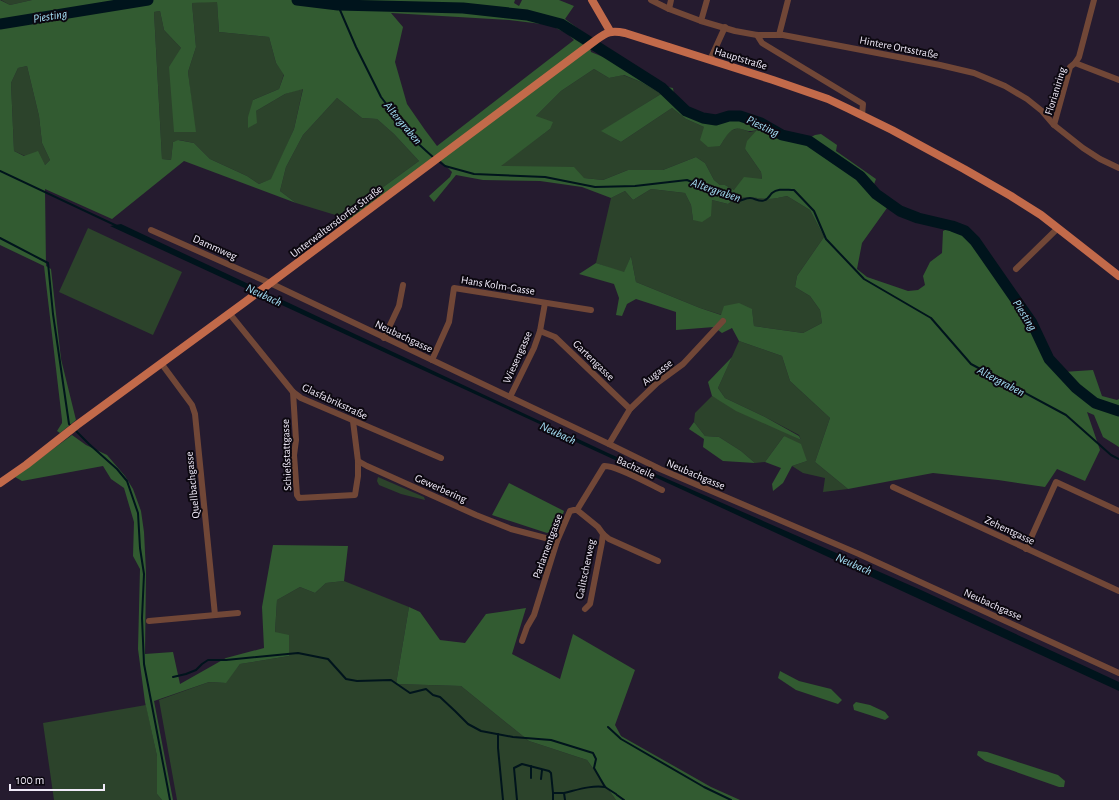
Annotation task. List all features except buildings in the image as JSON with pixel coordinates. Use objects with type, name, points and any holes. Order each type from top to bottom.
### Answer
[{"type":"main road","points":[[592,0],[610,32]]},
{"type":"main road","name":"Hauptstraße","points":[[610,32],[618,31],[625,33],[828,99],[892,130],[1011,196],[1041,215],[1119,276]]},
{"type":"main road","name":"Unterwaltersdorfer Straße","points":[[0,483],[596,40],[610,32]]},
{"type":"street","name":"Hintere Ortsstraße","points":[[651,0],[669,9],[701,21],[735,30],[758,35],[779,35],[974,72],[1005,86],[1021,96],[1042,111],[1054,125],[1083,148],[1119,168]]},
{"type":"street","points":[[669,9],[671,0]]},
{"type":"street","points":[[701,21],[707,0]]},
{"type":"street","points":[[779,35],[788,0]]},
{"type":"street","name":"Florianiring","points":[[1054,125],[1070,68],[1079,57],[1094,0]]},
{"type":"street","points":[[710,60],[725,27]]},
{"type":"street","name":"Hauptstraße","points":[[758,35],[762,43],[863,104],[862,116]]},
{"type":"street","name":"Florianiring","points":[[1075,63],[1119,80]]},
{"type":"street","points":[[1016,269],[1058,228]]},
{"type":"street","name":"Dammweg","points":[[152,230],[267,285]]},
{"type":"street","name":"Neubachgasse","points":[[267,285],[432,360],[660,469],[847,549],[1119,673]]},
{"type":"street","points":[[384,338],[399,306],[403,285]]},
{"type":"street","name":"Hans Kolm-Gasse","points":[[432,360],[450,322],[454,288],[591,310]]},
{"type":"street","name":"Wiesengasse","points":[[510,397],[534,348],[540,331],[545,303]]},
{"type":"street","name":"Glasfabrikstraße","points":[[229,313],[293,392],[301,398],[441,458]]},
{"type":"street","name":"Augasse","points":[[609,444],[630,409],[653,386],[683,364],[723,321]]},
{"type":"street","name":"Gartengasse","points":[[540,331],[556,337],[630,409]]},
{"type":"street","name":"Quellbachgasse","points":[[161,363],[192,405],[195,414],[215,614]]},
{"type":"street","name":"Schießstattgasse","points":[[293,392],[296,440],[294,455],[297,495],[299,498],[355,495],[358,476],[358,461]]},
{"type":"street","points":[[353,421],[358,461]]},
{"type":"street","name":"Gewerbering","points":[[358,461],[483,518],[511,529],[557,541]]},
{"type":"street","name":"Bachzeile","points":[[577,510],[604,466],[623,472],[662,490]]},
{"type":"street","points":[[1026,549],[1056,482],[1119,511]]},
{"type":"street","name":"Zehentgasse","points":[[893,487],[1119,591]]},
{"type":"street","name":"Parlamentgasse","points":[[522,641],[527,627],[534,615],[557,541],[570,511],[577,510],[598,526],[603,534],[609,539],[658,561]]},
{"type":"street","name":"Galitscherweg","points":[[585,608],[590,604],[603,534]]},
{"type":"street","points":[[149,621],[238,613]]},
{"type":"green space","points":[[0,0],[10,5],[32,0],[515,0],[514,3],[519,6],[522,0],[559,0],[574,6],[565,19],[587,35],[591,52],[635,70],[656,85],[673,88],[675,102],[687,110],[714,116],[725,113],[758,123],[778,137],[803,141],[815,135],[821,134],[837,145],[836,151],[876,179],[873,187],[892,201],[862,243],[857,269],[867,277],[908,291],[918,290],[925,285],[923,276],[930,262],[942,253],[943,231],[949,228],[955,228],[967,238],[1001,282],[1063,372],[1093,370],[1102,396],[1117,400],[1119,399],[1119,447],[1103,437],[1094,415],[1087,412],[1100,450],[1085,481],[1057,469],[1045,487],[933,473],[848,489],[815,462],[830,418],[790,381],[782,356],[739,341],[732,328],[722,333],[714,327],[676,330],[676,312],[636,299],[627,304],[622,316],[616,315],[619,298],[614,284],[579,274],[596,263],[624,272],[631,256],[636,282],[721,315],[724,306],[739,303],[752,309],[754,326],[803,333],[822,323],[820,310],[810,296],[795,287],[797,276],[824,237],[810,210],[787,196],[770,199],[743,198],[728,204],[712,200],[711,216],[702,222],[693,220],[691,205],[685,193],[651,189],[633,200],[625,191],[611,198],[582,187],[540,181],[483,180],[456,175],[434,202],[429,196],[450,177],[452,172],[436,156],[348,222],[342,217],[419,161],[394,134],[377,119],[362,118],[337,98],[303,135],[286,167],[280,191],[296,203],[184,161],[112,219],[45,189],[46,266],[51,269],[61,359],[76,420],[60,433],[57,431],[62,423],[62,420],[44,266],[0,245]],"holes":[[[217,2],[219,32],[269,37],[276,63],[284,75],[279,89],[253,100],[248,117],[248,128],[257,123],[256,111],[285,94],[303,89],[294,129],[271,179],[259,184],[247,176],[210,159],[194,143],[178,140],[173,142],[171,160],[162,159],[154,12],[160,11],[164,30],[181,48],[169,67],[174,132],[196,132],[188,72],[196,47],[192,3]],[[391,13],[509,20],[550,25],[568,34],[574,40],[437,146],[407,104],[395,62],[403,27]],[[27,66],[39,116],[42,143],[50,160],[45,165],[38,151],[24,156],[14,151],[11,83],[18,68]],[[594,69],[609,78],[624,75],[641,82],[661,94],[601,131],[621,142],[672,108],[686,119],[704,127],[700,140],[708,147],[720,146],[728,134],[734,129],[747,131],[757,130],[747,141],[745,149],[761,172],[762,179],[744,177],[734,190],[725,185],[720,185],[714,180],[705,163],[696,157],[663,170],[628,170],[603,180],[584,178],[574,167],[501,166],[550,129],[553,122],[536,116],[561,91]]]},
{"type":"green space","points":[[1,0],[32,0],[10,5]]},
{"type":"green space","points":[[217,1],[219,32],[269,37],[276,63],[284,74],[279,89],[253,100],[256,111],[285,94],[303,88],[294,129],[272,179],[259,184],[247,176],[210,159],[194,143],[179,140],[173,142],[171,160],[162,159],[154,12],[160,11],[164,30],[181,48],[174,132],[195,132],[188,72],[196,47],[192,3]]},
{"type":"green space","points":[[27,66],[39,116],[42,143],[50,160],[45,165],[14,151],[11,83],[18,68]]},
{"type":"green space","points":[[594,69],[609,78],[623,75],[641,82],[661,94],[602,131],[621,142],[672,108],[686,119],[704,127],[720,146],[729,131],[739,128],[750,132],[758,130],[745,149],[761,172],[762,179],[734,190],[725,185],[720,185],[714,180],[705,163],[696,157],[663,170],[628,170],[603,180],[500,166],[550,129],[536,116],[561,91]]},
{"type":"green space","points":[[337,98],[362,118],[377,119],[394,134],[419,161],[342,217],[296,203],[280,191],[286,167],[303,135]]},
{"type":"green space","points":[[651,189],[685,193],[691,205],[693,220],[712,200],[728,204],[743,198],[770,199],[787,196],[810,210],[824,237],[797,276],[795,287],[810,296],[820,310],[822,323],[803,333],[754,326],[752,310],[722,315],[700,308],[636,282],[631,256],[624,273],[596,263],[611,198],[625,191],[633,200]]},
{"type":"green space","points":[[88,228],[182,272],[153,335],[59,292]]},
{"type":"green space","points":[[739,341],[782,356],[790,381],[830,418],[815,462],[848,489],[823,492],[825,478],[803,473],[792,466],[807,461],[784,436],[765,462],[755,463],[741,451],[719,437],[705,436],[694,422],[695,413],[712,396],[801,440],[799,435],[725,398],[718,388]]},
{"type":"green space","points":[[732,357],[718,388],[725,398],[765,417],[799,436],[801,440],[736,411],[712,396],[708,382]]},
{"type":"green space","points":[[694,422],[705,436],[719,437],[741,451],[755,463],[723,461],[703,447],[704,439],[689,429]]},
{"type":"green space","points":[[72,435],[86,445],[107,455],[125,476],[133,489],[141,511],[144,532],[146,572],[145,654],[173,652],[180,684],[226,658],[264,648],[262,607],[273,545],[348,546],[344,581],[326,583],[315,593],[300,587],[277,600],[275,632],[289,635],[289,656],[240,664],[226,683],[209,682],[154,701],[173,800],[162,800],[157,794],[157,756],[145,702],[138,649],[140,569],[133,556],[134,522],[124,488],[111,479],[103,466],[22,481],[15,477]]},
{"type":"green space","points":[[784,436],[801,444],[807,461],[792,466],[783,483],[773,491],[772,484],[781,468],[765,462]]},
{"type":"green space","points":[[378,477],[424,497],[425,500],[401,494],[379,485],[377,481]]},
{"type":"green space","points":[[509,483],[564,511],[558,529],[547,533],[492,515]]},
{"type":"green space","points":[[344,581],[409,607],[396,684],[461,686],[529,741],[587,760],[616,800],[177,800],[159,700],[209,682],[225,683],[240,664],[289,656],[275,632],[277,600],[300,587],[315,593],[326,583]]},
{"type":"green space","points":[[409,607],[420,612],[440,640],[465,643],[486,614],[526,608],[512,654],[560,679],[573,634],[635,670],[615,725],[621,736],[711,787],[740,800],[616,800],[587,760],[529,741],[461,686],[396,684]]},
{"type":"green space","points":[[780,671],[799,681],[831,689],[842,700],[838,704],[796,690],[778,678]]},
{"type":"green space","points":[[856,702],[870,705],[885,712],[889,717],[885,720],[854,710],[853,705]]},
{"type":"green space","points":[[146,705],[157,756],[157,794],[162,800],[54,800],[43,723]]},
{"type":"green space","points":[[978,751],[987,752],[1058,775],[1065,781],[1064,787],[1059,787],[985,761],[977,755]]},
{"type":"water","points":[[121,224],[608,453],[921,590],[1119,682],[1119,691],[110,226]]},
{"type":"waterway","name":"Piesting","points":[[0,24],[148,0]]},
{"type":"waterway","name":"Piesting","points":[[297,0],[338,5],[463,8],[527,15],[561,24],[662,88],[686,111],[703,118],[716,120],[729,116],[740,116],[761,123],[782,135],[809,141],[860,176],[876,194],[900,211],[918,218],[952,226],[965,231],[975,241],[1032,323],[1049,359],[1076,388],[1095,403],[1119,411]]},
{"type":"waterway","name":"Altergraben","points":[[340,10],[356,47],[381,97],[413,139],[434,158]]},
{"type":"waterway","name":"Altergraben","points":[[437,160],[445,166],[474,174],[545,177],[595,187],[635,186],[687,180],[737,201],[747,198],[763,201],[777,190],[794,190],[814,211],[826,239],[864,279],[931,318],[971,364],[1066,415],[1111,455],[1119,459]]},
{"type":"waterway","name":"Neubach","points":[[0,171],[117,226]]},
{"type":"waterway","points":[[0,238],[48,263],[53,314],[69,424],[71,426]]},
{"type":"waterway","points":[[74,429],[117,469],[127,481],[138,513],[140,548],[144,574],[142,618],[144,664],[170,800]]},
{"type":"waterway","name":"Neubach","points":[[559,433],[635,468]]},
{"type":"waterway","points":[[173,677],[196,670],[208,660],[226,660],[298,653],[328,659],[346,679],[357,681],[391,680],[410,693],[426,689],[433,695],[440,697],[468,724],[481,731],[513,737],[551,740],[593,753],[596,759],[594,768],[605,787],[616,794]]},
{"type":"waterway","points":[[608,727],[621,739],[704,787],[731,800]]},
{"type":"waterway","points":[[498,734],[503,800]]},
{"type":"waterway","points":[[517,800],[514,768],[522,764],[549,771],[551,773],[553,793]]},
{"type":"waterway","points":[[531,766],[531,778]]},
{"type":"waterway","points":[[541,779],[542,770]]},
{"type":"waterway","points":[[565,800],[564,793],[589,787],[605,787]]},
{"type":"waterway","points":[[553,800],[553,793],[563,793]]},
{"type":"waterway","points":[[617,795],[624,800]]}]
